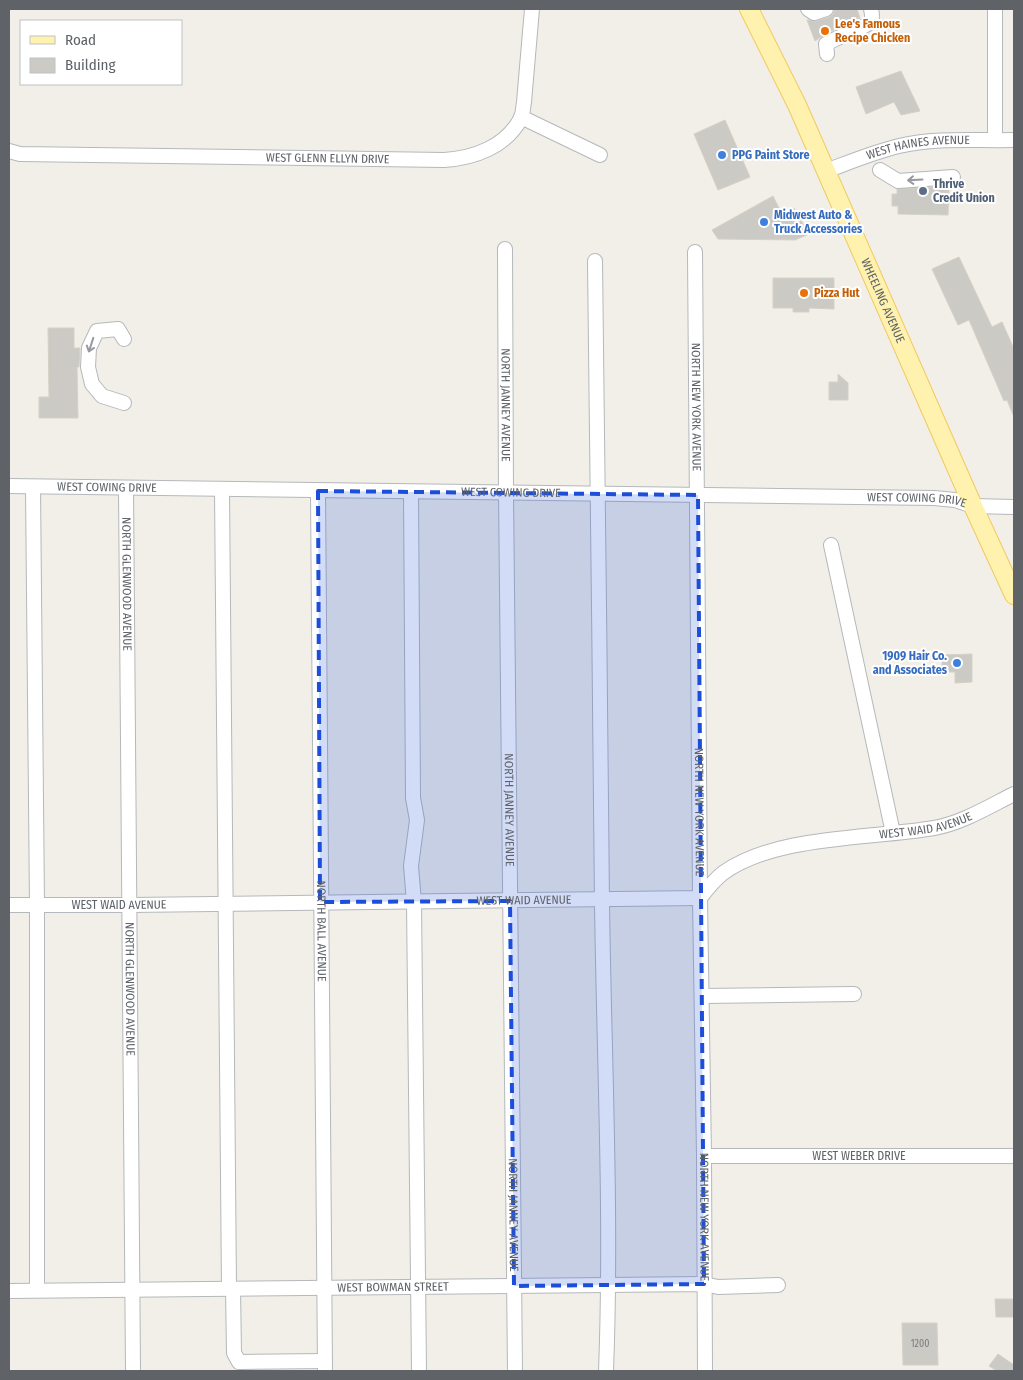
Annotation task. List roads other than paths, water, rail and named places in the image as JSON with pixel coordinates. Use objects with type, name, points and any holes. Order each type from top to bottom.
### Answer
[{"type":"main road","name":"WHEELING AVENUE","points":[[750,9],[797,105],[1014,595]]},
{"type":"street","points":[[532,9],[521,117],[600,155]]},
{"type":"street","points":[[808,9],[815,13],[826,9]]},
{"type":"street","points":[[826,54],[826,44],[866,25],[871,20],[871,9]]},
{"type":"street","points":[[995,9],[995,140]]},
{"type":"street","name":"WEST GLENN ELLYN DRIVE","points":[[9,151],[20,154],[457,159],[470,157],[489,149],[504,138],[521,117]]},
{"type":"street","name":"WEST HAINES AVENUE","points":[[826,171],[856,159],[921,142],[1014,140]]},
{"type":"street","points":[[880,170],[898,180],[953,177]]},
{"type":"street","name":"NORTH JANNEY AVENUE","points":[[505,249],[515,1371]]},
{"type":"street","name":"NORTH NEW YORK AVENUE","points":[[696,252],[705,1371]]},
{"type":"street","points":[[595,261],[602,900],[609,1285],[606,1371]]},
{"type":"street","points":[[124,339],[118,329],[97,331],[89,348],[88,367],[92,384],[102,396],[124,403]]},
{"type":"street","name":"WEST COWING DRIVE","points":[[9,486],[934,498],[955,500],[973,506],[1014,507]]},
{"type":"street","points":[[33,487],[37,905],[37,1290]]},
{"type":"street","name":"NORTH GLENWOOD AVENUE","points":[[126,488],[133,1371]]},
{"type":"street","points":[[222,490],[225,904],[231,1289],[234,1353],[239,1362],[325,1366]]},
{"type":"street","name":"NORTH BALL AVENUE","points":[[318,491],[325,1366]]},
{"type":"street","points":[[412,492],[413,798],[417,820],[412,866],[420,1371]]},
{"type":"street","points":[[831,545],[894,833]]},
{"type":"street","name":"WEST WAID AVENUE","points":[[9,905],[700,898],[721,874],[748,858],[780,848],[804,844],[934,828],[956,822],[1014,794]]},
{"type":"street","points":[[702,996],[854,994]]},
{"type":"street","name":"WEST WEBER DRIVE","points":[[704,1156],[1014,1156]]},
{"type":"street","name":"WEST BOWMAN STREET","points":[[9,1290],[704,1284],[718,1287],[778,1285]]},
{"type":"place","name":"Lee's Famous Recipe Chicken","points":[[825,31]]},
{"type":"place","name":"PPG Paint Store","points":[[722,155]]},
{"type":"place","name":"Thrive Credit Union","points":[[923,191]]},
{"type":"place","name":"Midwest Auto & Truck Accessories","points":[[764,222]]},
{"type":"place","name":"Pizza Hut","points":[[804,293]]},
{"type":"place","name":"1909 Hair Co. and Associates","points":[[957,663]]}]
